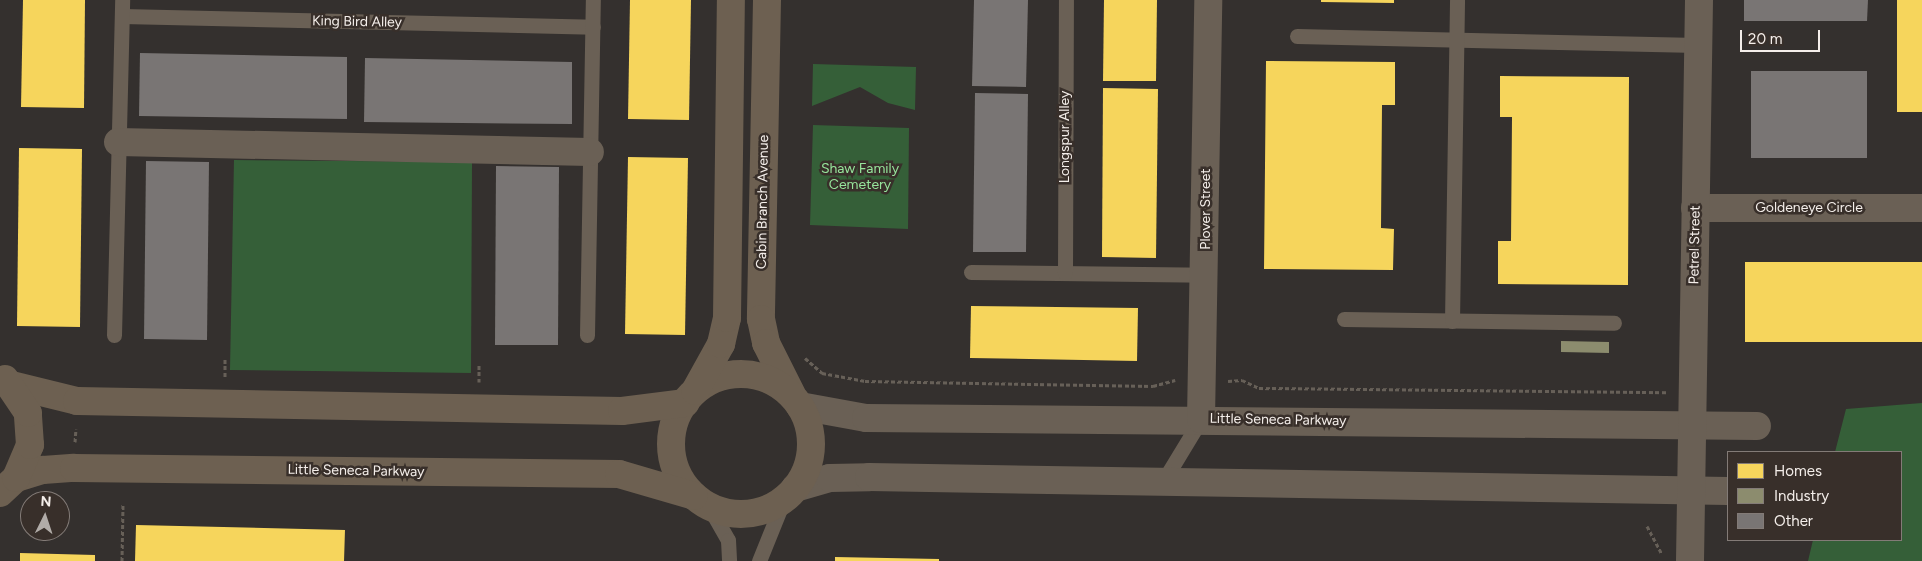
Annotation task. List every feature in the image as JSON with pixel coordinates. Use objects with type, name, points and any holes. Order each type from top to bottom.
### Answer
[{"type":"street","points":[[731,0],[727,318],[720,344],[690,397],[671,441],[681,480],[701,500],[747,514],[790,494],[849,477],[1164,480],[1727,491]]},
{"type":"street","name":"Cabin Branch Avenue","points":[[767,0],[761,319],[766,343],[797,401]]},
{"type":"street","name":"Plover Street","points":[[1201,419],[1206,275],[1208,0]]},
{"type":"street","name":"Petrel Street","points":[[1690,561],[1699,0]]},
{"type":"street","points":[[118,142],[590,152]]},
{"type":"street","name":"Goldeneye Circle","points":[[1695,208],[1922,208]]},
{"type":"street","points":[[6,380],[78,402],[622,411],[690,397],[713,380],[741,374],[776,383],[797,401],[812,448],[807,470],[790,494]]},
{"type":"street","points":[[6,380],[28,413],[30,445],[8,486]]},
{"type":"street","name":"Little Seneca Parkway","points":[[797,401],[866,418],[1201,419],[1757,426]]},
{"type":"street","name":"Little Seneca Parkway","points":[[8,486],[43,470],[74,468],[619,474],[701,500]]},
{"type":"lane","points":[[114,335],[122,0]]},
{"type":"lane","points":[[587,335],[593,0]]},
{"type":"lane","name":"Longspur Alley","points":[[1065,273],[1066,0]]},
{"type":"lane","points":[[1452,321],[1456,0]]},
{"type":"lane","name":"King Bird Alley","points":[[122,16],[592,27]]},
{"type":"lane","points":[[1297,36],[1698,45]]},
{"type":"lane","points":[[971,272],[1206,275]]},
{"type":"lane","points":[[1344,319],[1614,323]]},
{"type":"lane","points":[[1164,480],[1201,419]]},
{"type":"lane","points":[[759,561],[790,494]]},
{"type":"lane","points":[[701,500],[728,540],[729,561]]},
{"type":"path","points":[[798,350],[822,373],[841,379],[1153,386],[1167,379],[1183,382]]},
{"type":"path","points":[[1219,382],[1242,380],[1259,388],[1692,392]]},
{"type":"path","points":[[75,450],[76,424]]},
{"type":"path","points":[[122,561],[124,504]]},
{"type":"path","points":[[1647,526],[1664,561]]},
{"type":"green space","points":[[813,64],[916,67],[915,110],[888,103],[860,87],[812,106]]},
{"type":"green space","name":"Shaw Family Cemetery","points":[[813,125],[909,128],[908,229],[810,225]]},
{"type":"green space","points":[[234,160],[472,162],[471,373],[230,370]]},
{"type":"green space","points":[[1922,403],[1922,561],[1808,561],[1813,541],[1902,541],[1902,451],[1835,451],[1846,409]]},
{"type":"building: Homes","points":[[23,0],[85,0],[84,108],[21,107]]},
{"type":"building: Homes","points":[[630,0],[691,0],[689,120],[628,119]]},
{"type":"building: Homes","points":[[1104,0],[1157,0],[1156,81],[1103,81]]},
{"type":"building: Homes","points":[[1321,0],[1394,0],[1394,3],[1321,2]]},
{"type":"building: Homes","points":[[1897,0],[1922,0],[1922,112],[1897,112]]},
{"type":"building: Homes","points":[[1266,61],[1395,62],[1395,105],[1382,105],[1381,228],[1394,229],[1393,270],[1264,269]]},
{"type":"building: Homes","points":[[1500,76],[1629,77],[1628,285],[1498,284],[1498,241],[1511,241],[1512,117],[1500,117]]},
{"type":"building: Homes","points":[[1103,88],[1158,89],[1156,258],[1102,257]]},
{"type":"building: Homes","points":[[19,148],[82,149],[80,327],[17,326]]},
{"type":"building: Homes","points":[[628,157],[688,158],[685,335],[625,334]]},
{"type":"building: Homes","points":[[1745,262],[1922,262],[1922,342],[1745,342]]},
{"type":"building: Homes","points":[[971,306],[1138,308],[1137,361],[970,358]]},
{"type":"building: Homes","points":[[136,525],[345,530],[344,561],[135,561]]},
{"type":"building: Homes","points":[[20,553],[95,555],[95,561],[20,561]]},
{"type":"building: Homes","points":[[835,557],[939,559],[939,561],[835,561]]},
{"type":"building: Industry","points":[[1561,341],[1609,342],[1609,353],[1561,352]]},
{"type":"building: Other","points":[[974,0],[1028,0],[1026,87],[972,86]]},
{"type":"building: Other","points":[[1744,0],[1868,0],[1867,21],[1744,21]]},
{"type":"building: Other","points":[[140,53],[347,57],[347,119],[139,116]]},
{"type":"building: Other","points":[[365,58],[572,62],[572,124],[364,122]]},
{"type":"building: Other","points":[[1751,71],[1867,71],[1867,158],[1751,158]]},
{"type":"building: Other","points":[[975,93],[1028,94],[1026,252],[973,252]]},
{"type":"building: Other","points":[[146,161],[209,162],[207,340],[144,339]]},
{"type":"building: Other","points":[[496,166],[559,167],[558,345],[495,345]]}]
